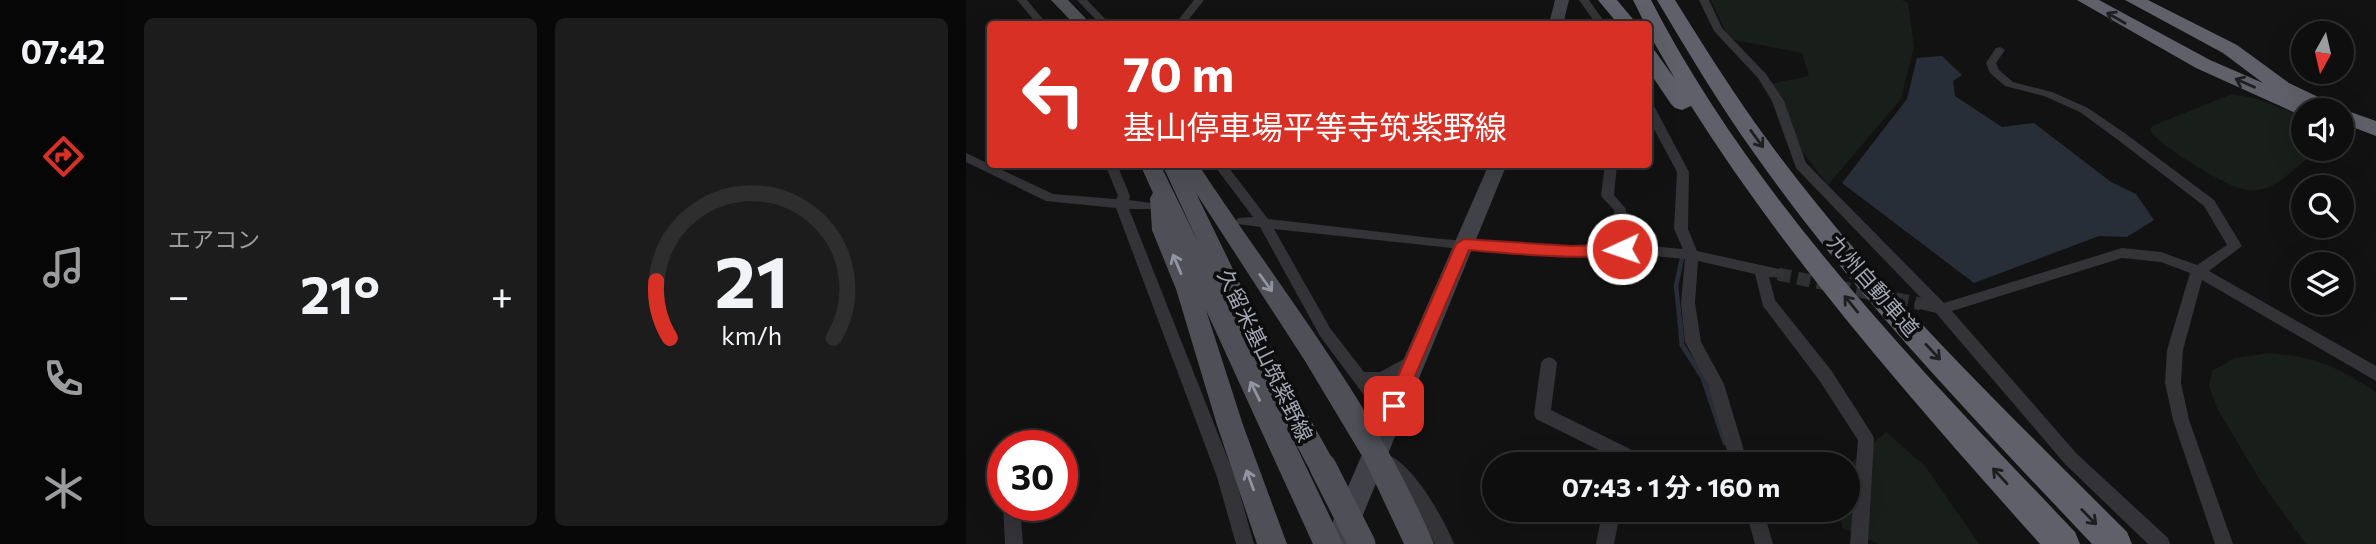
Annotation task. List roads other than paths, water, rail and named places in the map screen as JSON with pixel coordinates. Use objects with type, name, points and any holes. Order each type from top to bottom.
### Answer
[{"type":"highway","points":[[1607,0],[1625,21]]},
{"type":"highway","name":"九州自動車道","points":[[1642,0],[1668,49],[1723,139],[1814,260],[1886,347],[2063,544]]},
{"type":"highway","name":"九州自動車道","points":[[1666,0],[1728,99],[1782,174],[1843,250],[1918,336],[2115,544]]},
{"type":"highway","points":[[1683,0],[1728,99]]},
{"type":"highway","points":[[2086,0],[2203,64],[2291,103]]},
{"type":"highway","points":[[2134,0],[2230,49],[2282,87],[2304,98]]},
{"type":"highway","points":[[1652,61],[1698,128],[1814,260]]},
{"type":"highway","points":[[2354,121],[2376,130]]},
{"type":"highway","points":[[2354,128],[2376,136]]},
{"type":"main road","points":[[1040,0],[1060,21]]},
{"type":"main road","points":[[1059,0],[1080,21]]},
{"type":"main road","points":[[1557,21],[1562,0]]},
{"type":"main road","points":[[1191,168],[1314,354],[1375,452],[1419,544]]},
{"type":"main road","points":[[1337,544],[1495,168]]},
{"type":"main road","points":[[1161,171],[1163,230],[1188,289],[1230,425],[1272,544]]},
{"type":"main road","name":"久留米基山筑紫野線","points":[[1161,171],[1323,467],[1362,544]]},
{"type":"main road","name":"久留米基山筑紫野線","points":[[1161,171],[1328,544]]},
{"type":"street","points":[[1022,0],[1040,21]]},
{"type":"street","points":[[1082,0],[1102,21]]},
{"type":"street","points":[[1182,21],[1199,0]]},
{"type":"street","points":[[1584,0],[1599,21]]},
{"type":"street","points":[[1704,0],[1718,29],[1762,76],[1778,101],[1800,165],[1941,309],[2071,459],[2161,544]]},
{"type":"street","points":[[2000,50],[1991,63],[1998,76],[2009,84],[2048,94],[2084,110],[2209,203],[2235,246],[2198,271],[2175,350],[2173,383],[2181,420],[2224,544]]},
{"type":"street","points":[[1652,114],[1683,173],[1681,229],[1692,255],[1688,303],[1693,342],[1716,384],[1736,452]]},
{"type":"street","points":[[966,157],[987,167]]},
{"type":"street","points":[[989,168],[1051,198],[1146,206]]},
{"type":"street","points":[[1113,168],[1124,196],[1121,204],[1226,477],[1245,544]]},
{"type":"street","points":[[1222,168],[1265,224],[1325,332],[1380,405],[1375,452],[1410,483],[1445,544]]},
{"type":"street","points":[[1610,168],[1607,196],[1620,209],[1622,249]]},
{"type":"street","points":[[1243,221],[1464,244],[1572,252],[1622,249],[1692,255],[1778,274]]},
{"type":"street","points":[[1921,304],[1941,309],[2122,253],[2145,253],[2169,258],[2198,271],[2376,374]]},
{"type":"street","points":[[1761,271],[1768,302],[1825,375],[1866,439],[1858,544]]},
{"type":"street","points":[[1361,379],[1382,378],[1413,359]]},
{"type":"street","points":[[1549,363],[1542,414],[1620,452]]},
{"type":"street","points":[[1012,521],[1014,544]]},
{"type":"street","points":[[1605,544],[1609,522]]},
{"type":"street","points":[[1758,522],[1765,544]]},
{"type":"waterway","points":[[1680,323],[1676,286],[1682,258]]},
{"type":"waterway","points":[[1680,321],[1682,345],[1703,378],[1725,443]]},
{"type":"tunnel","points":[[1778,274],[1921,304]]}]
